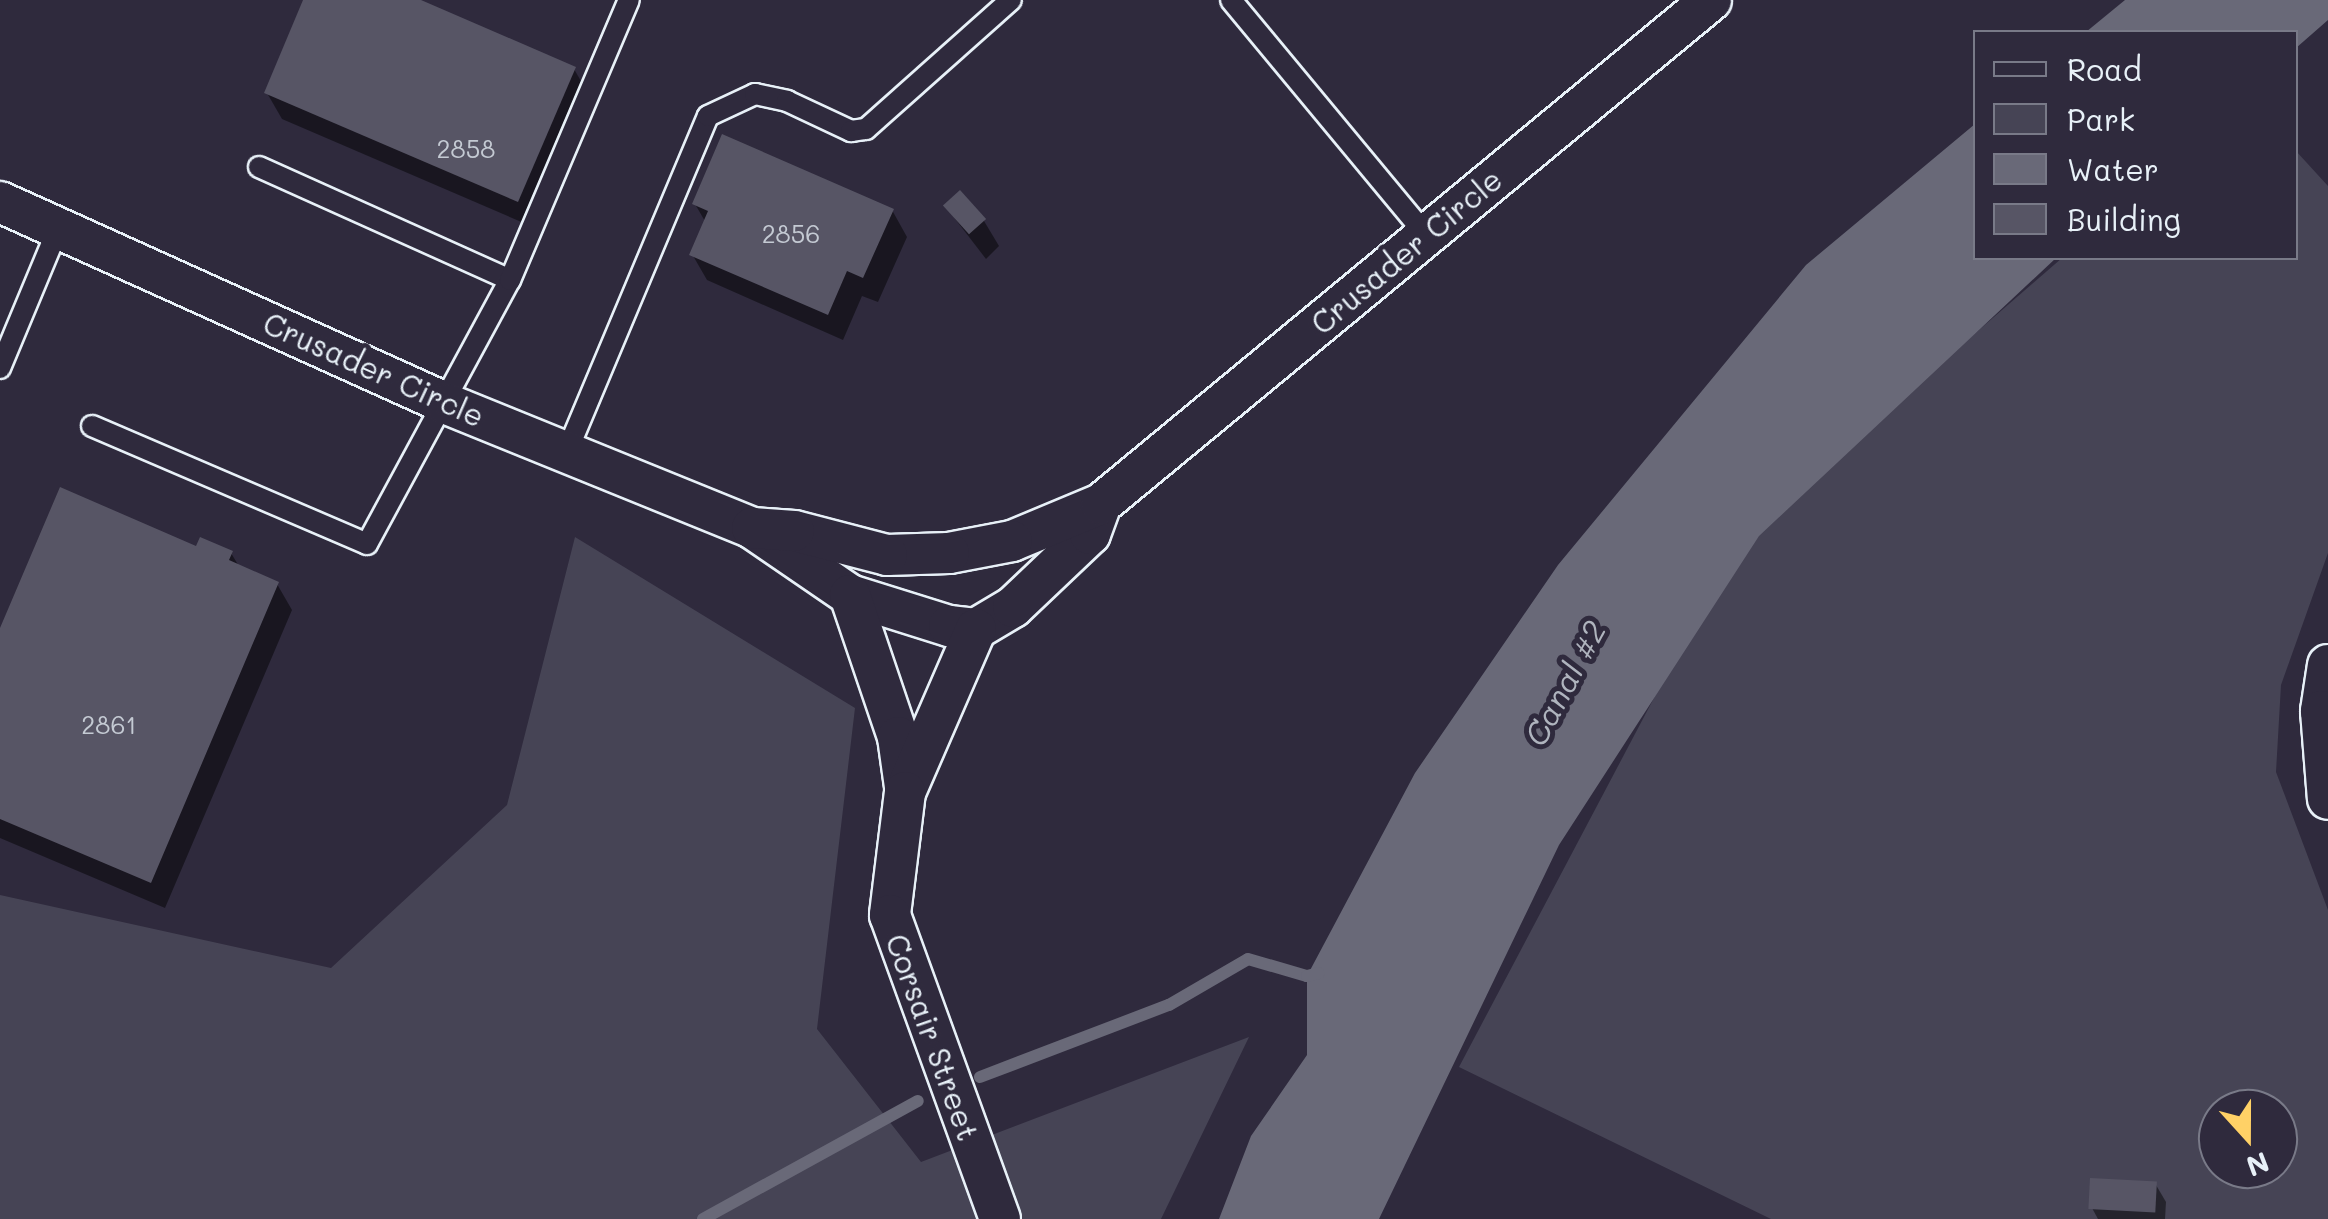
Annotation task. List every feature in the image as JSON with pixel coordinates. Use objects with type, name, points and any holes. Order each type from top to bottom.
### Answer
[{"type":"street","name":"Crusader Circle","points":[[752,528],[794,531],[887,555],[950,553],[1012,541],[1101,504],[1712,0]]},
{"type":"street","name":"Crusader Circle","points":[[0,202],[448,404],[568,449],[752,528],[850,595],[976,628],[1013,607],[1090,534],[1101,504]]},
{"type":"street","name":"Corsair Street","points":[[850,595],[898,737],[906,792],[890,915],[1000,1219]]},
{"type":"street","name":"Corsair Street","points":[[906,792],[976,628]]},
{"type":"street","points":[[2328,666],[2321,711],[2328,800]]},
{"type":"lane","points":[[92,426],[367,544],[448,404],[510,280],[630,0]]},
{"type":"lane","points":[[568,449],[708,116],[755,94],[788,101],[851,131],[866,129],[1011,0]]},
{"type":"lane","points":[[1231,0],[1426,234]]},
{"type":"lane","points":[[259,167],[510,280]]},
{"type":"lane","points":[[0,368],[59,226]]},
{"type":"green space","points":[[2298,153],[2328,186],[2328,553],[2281,685],[2276,772],[2328,910],[2328,1219],[1771,1219],[1459,1067],[1738,539],[2060,260],[2298,260]]},
{"type":"green space","points":[[575,537],[855,708],[817,1029],[921,1162],[1249,1037],[1161,1219],[0,1219],[0,895],[331,968],[507,805]]},
{"type":"water","points":[[2125,0],[2328,0],[2328,20],[2298,46],[2298,30],[2088,30]]},
{"type":"water","name":"Canal #2","points":[[1973,126],[1973,260],[2054,260],[1759,536],[1559,845],[1379,1219],[1219,1219],[1251,1136],[1307,1055],[1307,976],[1415,773],[1558,565],[1806,265]]},
{"type":"building","points":[[303,0],[421,0],[576,67],[518,202],[264,93]]},
{"type":"building","points":[[722,134],[894,209],[863,278],[847,271],[828,315],[689,255],[708,211],[692,204]]},
{"type":"building","points":[[960,190],[986,219],[969,234],[943,205]]},
{"type":"building","points":[[60,487],[196,546],[200,537],[233,551],[229,560],[279,582],[151,883],[0,819],[0,628]]},
{"type":"building","points":[[2090,1178],[2157,1182],[2155,1212],[2088,1209]]},
{"type":"waterway","points":[[980,1077],[1169,1005],[1248,959],[1307,976],[1319,973]]},
{"type":"waterway","points":[[703,1219],[918,1101]]}]
